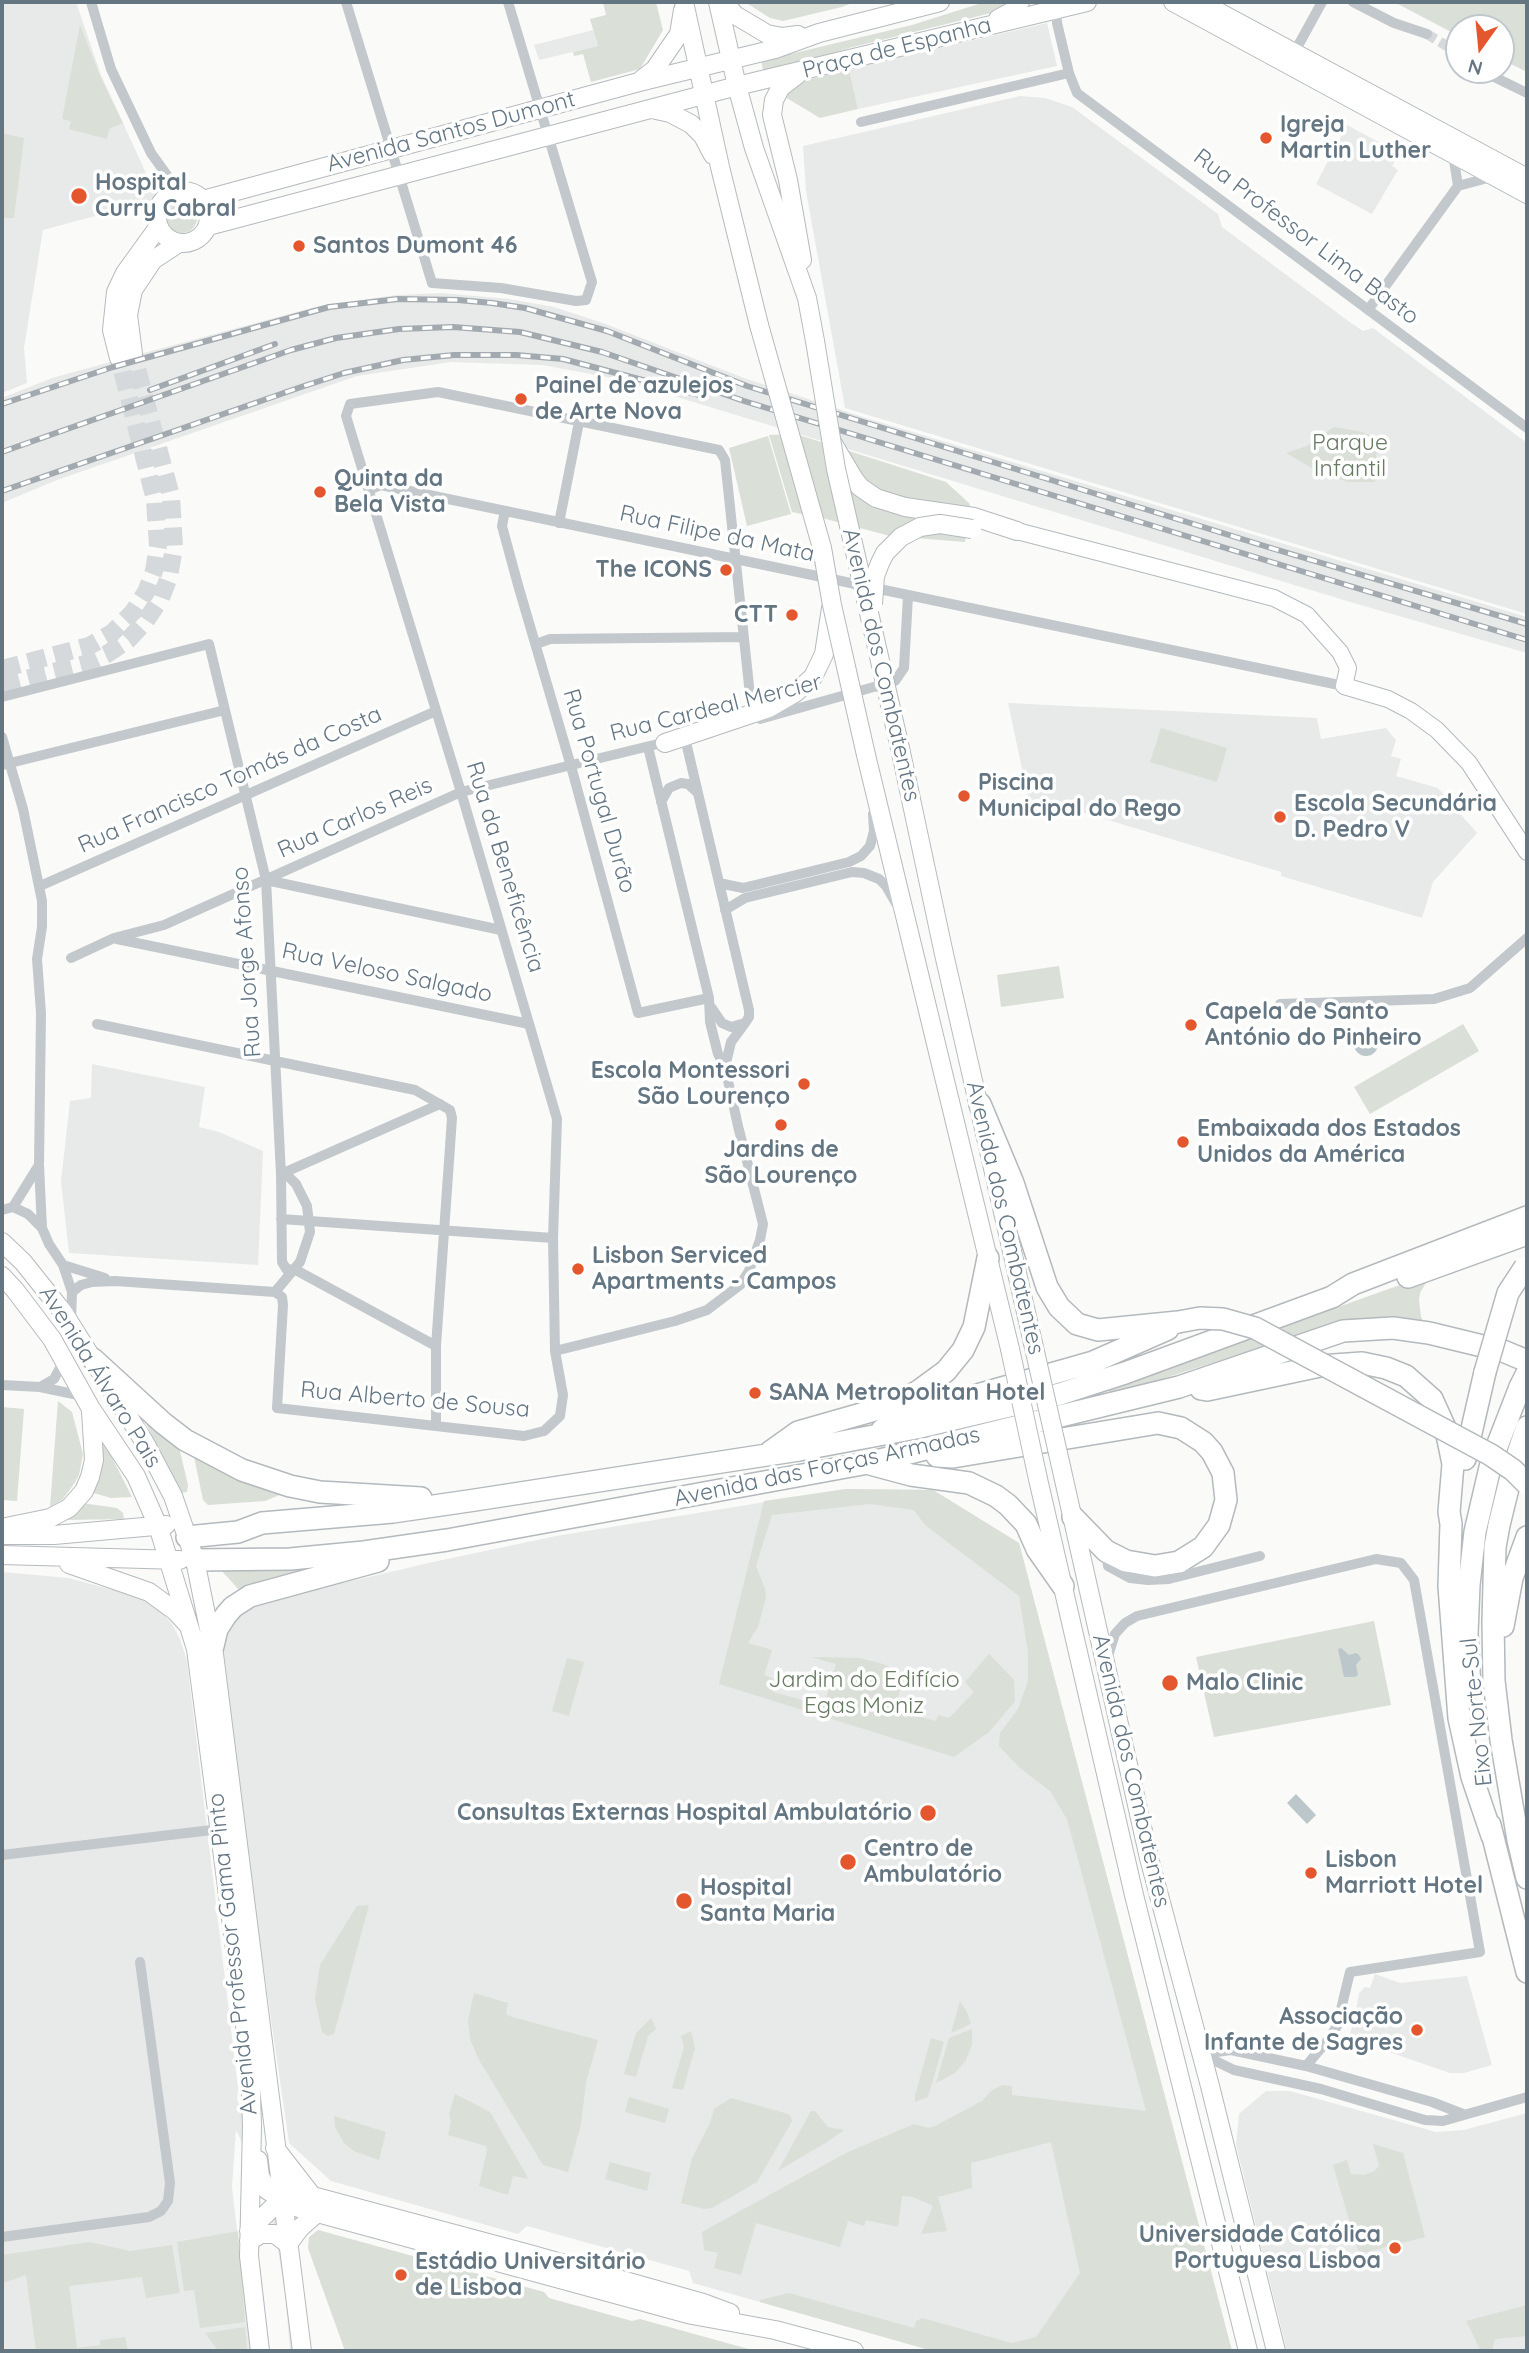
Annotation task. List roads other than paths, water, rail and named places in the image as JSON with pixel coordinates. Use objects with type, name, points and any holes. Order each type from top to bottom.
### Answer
[{"type":"highway","points":[[980,1104],[1013,1183],[1047,1287],[1059,1307],[1077,1324],[1098,1330],[1200,1318],[1223,1319],[1255,1328],[1491,1455],[1513,1470],[1527,1484]]},
{"type":"highway","name":"Avenida das Forças Armadas","points":[[185,1531],[236,1519],[262,1523],[393,1512],[475,1500],[765,1456],[872,1437],[992,1410],[1080,1388],[1332,1297],[1353,1284],[1527,1217]]},
{"type":"highway","points":[[1332,1297],[1362,1294],[1527,1234]]},
{"type":"highway","points":[[765,1456],[798,1432],[896,1404],[946,1371],[963,1350],[974,1327],[988,1258]]},
{"type":"highway","points":[[1451,1524],[1456,1513],[1485,1372],[1508,1293],[1526,1266]]},
{"type":"highway","points":[[872,1437],[903,1416],[1093,1362],[1164,1332],[1171,1323]]},
{"type":"highway","name":"Avenida das Forças Armadas","points":[[195,1560],[311,1557],[447,1540],[869,1463],[1178,1387],[1343,1331],[1393,1328],[1429,1333],[1473,1345]]},
{"type":"highway","points":[[1473,1345],[1503,1351],[1527,1361]]},
{"type":"highway","points":[[1473,1345],[1525,1378]]},
{"type":"highway","points":[[93,1359],[163,1423],[186,1440],[259,1477],[320,1492],[475,1500]]},
{"type":"highway","points":[[1178,1387],[1207,1390],[1320,1366],[1350,1363],[1375,1365],[1406,1376],[1432,1399],[1446,1430],[1452,1464],[1449,1597],[1459,1718],[1472,1777],[1492,1836]]},
{"type":"highway","name":"Eixo Norte-Sul","points":[[1525,1378],[1499,1436],[1486,1480],[1475,1531],[1467,1634],[1472,1709],[1492,1836],[1527,1972]]},
{"type":"highway","points":[[907,1454],[953,1457],[1158,1423],[1181,1428],[1203,1442],[1218,1463],[1226,1486],[1224,1512],[1212,1537],[1192,1555],[1168,1565],[1130,1563],[1106,1551],[1073,1517]]},
{"type":"highway","name":"Eixo Norte-Sul","points":[[1527,1427],[1507,1486],[1495,1547],[1493,1611],[1494,1681],[1501,1740],[1527,1878]]},
{"type":"highway","points":[[869,1463],[911,1475],[969,1483],[996,1496],[1026,1524],[1037,1549],[1063,1586]]},
{"type":"highway","points":[[1501,1740],[1504,1615],[1516,1566],[1527,1537]]},
{"type":"highway","points":[[213,1646],[217,1629],[226,1615],[250,1596],[447,1540]]},
{"type":"main road","points":[[684,2],[720,167]]},
{"type":"main road","points":[[639,82],[656,69],[679,34],[684,2]]},
{"type":"main road","points":[[718,2],[737,86]]},
{"type":"main road","points":[[724,2],[734,15],[767,34],[782,37],[819,33]]},
{"type":"main road","name":"Praça de Espanha","points":[[699,67],[775,49],[819,33],[940,2]]},
{"type":"main road","points":[[969,30],[1011,12],[1020,2]]},
{"type":"main road","name":"Praça de Espanha","points":[[706,94],[969,30],[1056,5],[1087,2]]},
{"type":"main road","points":[[1173,2],[1452,146],[1527,178]]},
{"type":"main road","points":[[1200,2],[1294,53],[1452,146],[1527,194]]},
{"type":"main road","name":"Avenida Santos Dumont","points":[[203,200],[699,67]]},
{"type":"main road","points":[[807,298],[797,225],[772,115],[775,100],[784,83],[810,68]]},
{"type":"main road","name":"Avenida dos Combatentes","points":[[737,86],[754,149],[807,298],[832,442],[871,622],[1149,1858],[1276,2351]]},
{"type":"main road","name":"Avenida Santos Dumont","points":[[208,226],[706,94]]},
{"type":"main road","name":"Avenida Santos Dumont","points":[[646,111],[670,113],[691,124],[702,136],[720,167]]},
{"type":"main road","name":"Avenida dos Combatentes","points":[[720,167],[759,326],[822,548],[866,755],[1010,1349],[1134,1895],[1248,2351]]},
{"type":"main road","points":[[188,192],[203,200],[209,217],[208,226],[197,239],[179,243],[153,260],[133,290],[129,305],[126,356],[112,330],[116,292],[125,273],[159,226],[159,209],[170,195],[188,192]]},
{"type":"main road","points":[[159,226],[171,240],[179,243]]},
{"type":"main road","points":[[832,442],[860,487],[876,498],[894,505],[1017,531],[1275,598],[1307,615],[1340,652],[1348,668],[1344,686],[1388,699],[1411,711],[1437,730],[1469,763],[1527,852]]},
{"type":"main road","points":[[871,622],[876,576],[880,563],[893,544],[920,527],[973,523]]},
{"type":"main road","points":[[657,745],[769,708],[795,693],[813,677],[828,643],[832,605]]},
{"type":"main road","name":"Avenida Álvaro Pais","points":[[2,1242],[43,1285],[71,1324],[145,1443],[173,1496],[195,1560]]},
{"type":"main road","name":"Avenida Álvaro Pais","points":[[2,1276],[52,1339],[87,1401],[136,1476],[158,1526],[169,1560]]},
{"type":"main road","points":[[2,1528],[50,1518],[69,1508],[84,1491],[94,1460],[87,1401]]},
{"type":"main road","name":"Avenida das Forças Armadas","points":[[2,1535],[54,1535],[158,1526],[185,1531]]},
{"type":"main road","points":[[169,1560],[171,1548],[185,1531]]},
{"type":"main road","name":"Avenida das Forças Armadas","points":[[2,1555],[195,1560]]},
{"type":"main road","points":[[49,1557],[149,1592],[175,1611],[190,1628]]},
{"type":"main road","name":"Avenida Professor Gama Pinto","points":[[169,1560],[199,1664],[249,2055],[252,2126],[249,2236],[260,2351]]},
{"type":"main road","name":"Avenida Professor Gama Pinto","points":[[195,1560],[213,1646],[275,2148],[288,2199],[288,2244],[302,2351]]},
{"type":"main road","points":[[1175,2059],[1201,2054]]},
{"type":"main road","points":[[252,2126],[263,2184],[270,2192],[288,2199],[638,2292],[703,2303],[775,2330],[854,2351]]},
{"type":"main road","points":[[275,2148],[315,2205]]},
{"type":"main road","points":[[249,2236],[288,2199]]},
{"type":"main road","points":[[249,2236],[275,2234],[288,2244],[315,2205]]},
{"type":"street","points":[[91,2],[111,69],[151,153],[178,192]]},
{"type":"street","points":[[346,2],[432,284],[501,288],[576,301],[586,300],[592,282],[509,2]]},
{"type":"street","points":[[1294,53],[1322,2]]},
{"type":"street","points":[[1353,2],[1394,23],[1427,34]]},
{"type":"street","name":"Rua Professor Lima Basto","points":[[1056,5],[1069,73],[1077,93],[1527,428]]},
{"type":"street","points":[[861,122],[1069,73]]},
{"type":"street","points":[[1509,84],[1527,93]]},
{"type":"street","points":[[1452,146],[1458,186]]},
{"type":"street","points":[[1368,310],[1458,186],[1495,176]]},
{"type":"street","name":"Rua da Beneficência","points":[[555,1351],[553,1238],[557,1119],[346,416],[348,405],[359,401],[431,391],[579,422]]},
{"type":"street","points":[[559,523],[579,422],[721,452],[725,460],[750,695]]},
{"type":"street","name":"Rua Filipe da Mata","points":[[369,490],[381,485],[1344,686]]},
{"type":"street","name":"Rua Portugal Durão","points":[[505,511],[502,526],[638,1013],[710,1003]]},
{"type":"street","name":"Rua Cardeal Mercier","points":[[461,792],[834,700],[895,681],[904,668],[908,596]]},
{"type":"street","points":[[536,644],[550,639],[743,637]]},
{"type":"street","name":"Rua Jorge Afonso","points":[[2,697],[209,645],[267,880],[281,1174],[282,1262],[287,1270],[294,1269]]},
{"type":"street","points":[[6,764],[225,710]]},
{"type":"street","name":"Rua Francisco Tomás da Costa","points":[[40,886],[436,711]]},
{"type":"street","points":[[2,737],[6,764],[23,808],[42,901],[42,927],[37,959],[41,1013],[38,1165],[43,1228],[72,1292]]},
{"type":"street","points":[[685,738],[749,1010],[749,1017],[731,1042],[725,1067]]},
{"type":"street","points":[[555,1351],[707,1310],[740,1285],[750,1271],[761,1240],[763,1224],[725,1067],[718,1055],[710,1022],[710,1003],[661,802],[657,745]]},
{"type":"street","points":[[719,883],[743,888],[849,862],[861,856],[870,846],[874,831],[867,788],[866,755]]},
{"type":"street","points":[[661,802],[669,788],[681,783],[688,784],[698,793]]},
{"type":"street","name":"Rua Carlos Reis","points":[[71,958],[114,938],[164,925],[461,792]]},
{"type":"street","points":[[725,910],[744,898],[852,872],[864,873],[879,879],[886,886],[909,927]]},
{"type":"street","points":[[267,880],[501,930]]},
{"type":"street","name":"Rua Veloso Salgado","points":[[114,938],[529,1024]]},
{"type":"street","points":[[1280,1004],[1434,999],[1470,988],[1527,938]]},
{"type":"street","points":[[710,1003],[722,1023],[731,1027],[745,1023]]},
{"type":"street","points":[[97,1024],[415,1090],[447,1107],[452,1115],[436,1346],[436,1426]]},
{"type":"street","points":[[281,1174],[440,1104]]},
{"type":"street","points":[[38,1165],[7,1208],[28,1214],[43,1228]]},
{"type":"street","points":[[71,1324],[70,1299],[72,1292],[81,1285],[115,1281],[275,1292],[300,1262],[307,1244],[310,1221],[307,1206],[296,1184],[288,1176],[281,1174]]},
{"type":"street","points":[[281,1219],[553,1238]]},
{"type":"street","points":[[62,1265],[115,1281]]},
{"type":"street","points":[[294,1269],[436,1346]]},
{"type":"street","name":"Rua Alberto de Sousa","points":[[275,1292],[282,1297],[283,1305],[277,1408],[524,1436],[544,1431],[560,1416],[564,1395],[555,1351]]},
{"type":"street","points":[[40,1387],[54,1379],[61,1366],[62,1357]]},
{"type":"street","points":[[2,1385],[40,1387],[87,1401]]},
{"type":"street","points":[[1106,1551],[1108,1566],[1130,1577],[1148,1580],[1169,1579],[1260,1556]]},
{"type":"street","points":[[1105,1665],[1115,1634],[1125,1623],[1138,1616],[1376,1559],[1401,1563],[1414,1580],[1480,1952],[1350,1972],[1337,2026],[1306,2066]]},
{"type":"street","points":[[2,1855],[220,1829]]},
{"type":"street","points":[[2,2237],[149,2217],[161,2211],[168,2201],[170,2183],[140,1962]]},
{"type":"street","points":[[1201,2054],[1231,2050],[1306,2066],[1432,2102],[1463,2115]]},
{"type":"street","points":[[1201,2054],[1234,2070],[1321,2089],[1426,2120],[1443,2121],[1527,2097]]},
{"type":"tunnel","points":[[1427,34],[1445,45]]},
{"type":"tunnel","points":[[2,685],[85,664],[107,654],[128,640],[145,622],[161,598],[169,577],[174,547],[171,496],[133,354]]},
{"type":"tunnel","points":[[2,669],[89,646],[112,633],[133,612],[146,592],[154,571],[158,546],[155,500],[119,358]]},
{"type":"railway","points":[[2,404],[113,367],[329,307],[398,299],[492,303],[525,308],[607,331],[747,386],[1527,624]]},
{"type":"railway","points":[[2,452],[291,350],[336,338],[399,329],[453,327],[520,332],[602,352],[744,401],[1527,640]]},
{"type":"railway","points":[[150,390],[275,344]]},
{"type":"railway","points":[[2,491],[301,387],[344,373],[403,360],[454,355],[516,355],[563,359],[703,396]]},
{"type":"place","name":"Igreja Martin Luther","points":[[1266,138]]},
{"type":"place","name":"Hospital Curry Cabral","points":[[79,196]]},
{"type":"place","name":"Santos Dumont 46","points":[[299,246]]},
{"type":"place","name":"Painel de azulejos de Arte Nova","points":[[521,399]]},
{"type":"place","name":"Quinta da Bela Vista","points":[[320,492]]},
{"type":"place","name":"The ICONS","points":[[726,570]]},
{"type":"place","name":"CTT","points":[[792,615]]},
{"type":"place","name":"Piscina Municipal do Rego","points":[[964,796]]},
{"type":"place","name":"Escola Secundária D. Pedro V","points":[[1280,817]]},
{"type":"place","name":"Capela de Santo António do Pinheiro","points":[[1191,1025]]},
{"type":"place","name":"Escola Montessori São Lourenço","points":[[804,1084]]},
{"type":"place","name":"Jardins de São Lourenço","points":[[781,1125]]},
{"type":"place","name":"Embaixada dos Estados Unidos da América","points":[[1183,1142]]},
{"type":"place","name":"Lisbon Serviced Apartments - Campos","points":[[578,1269]]},
{"type":"place","name":"SANA Metropolitan Hotel","points":[[755,1393]]},
{"type":"place","name":"Malo Clinic","points":[[1170,1683]]},
{"type":"place","name":"Consultas Externas Hospital Ambulatório","points":[[928,1813]]},
{"type":"place","name":"Centro de Ambulatório","points":[[848,1862]]},
{"type":"place","name":"Lisbon Marriott Hotel","points":[[1311,1873]]},
{"type":"place","name":"Hospital Santa Maria","points":[[684,1901]]},
{"type":"place","name":"Associação Infante de Sagres","points":[[1417,2030]]},
{"type":"place","name":"Universidade Católica Portuguesa Lisboa","points":[[1395,2248]]},
{"type":"place","name":"Estádio Universitário de Lisboa","points":[[401,2275]]},
{"type":"park label","name":"Parque Infantil","points":[[1350,456]]},
{"type":"park label","name":"Jardim do Edifício Egas Moniz","points":[[864,1693]]}]
